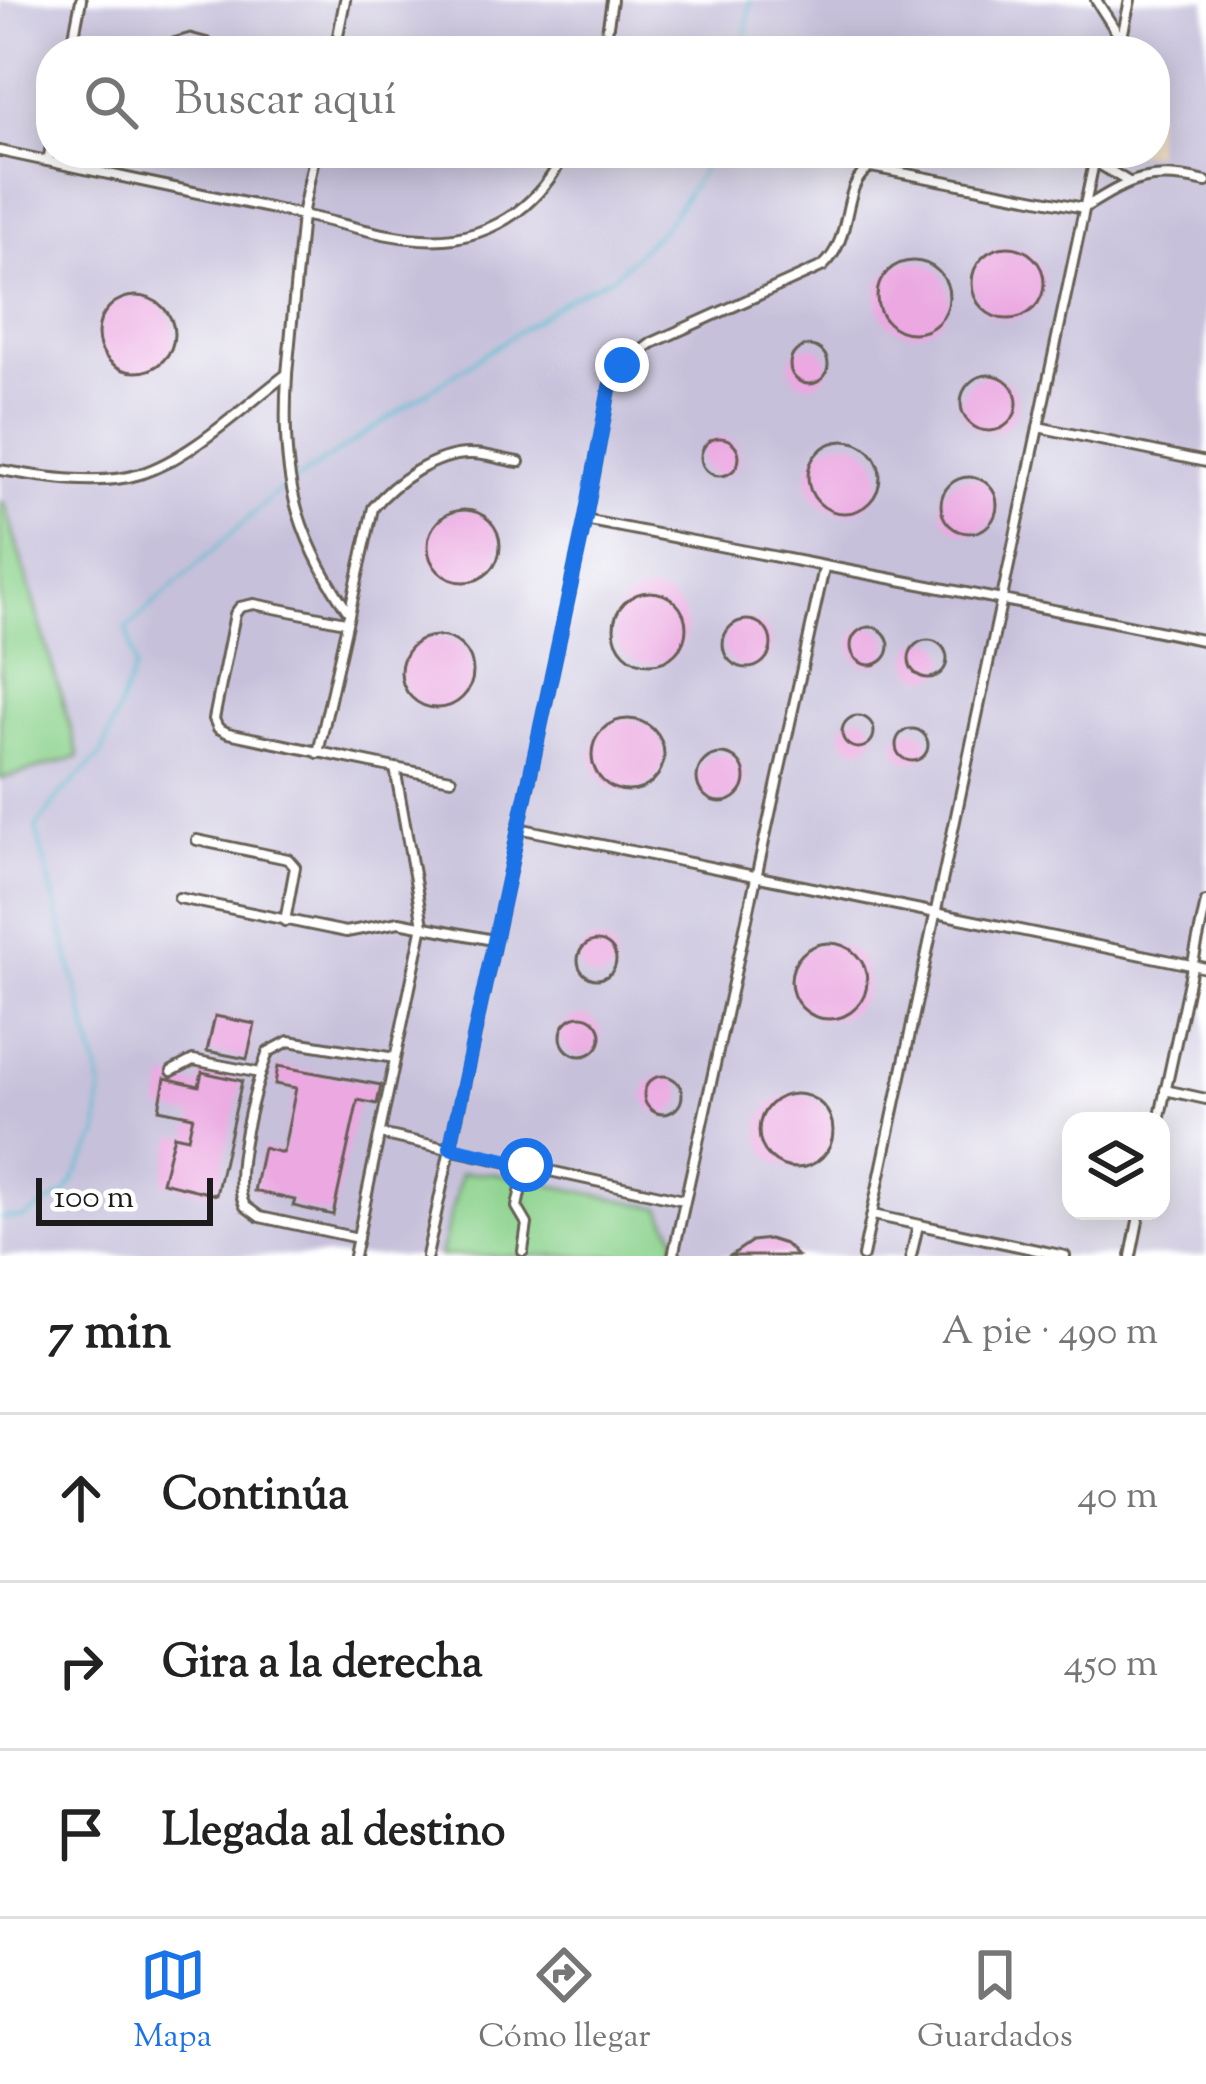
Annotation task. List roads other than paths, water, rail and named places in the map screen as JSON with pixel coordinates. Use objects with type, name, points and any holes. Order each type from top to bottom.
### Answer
[{"type":"lane","points":[[73,36],[81,0]]},
{"type":"lane","points":[[338,36],[345,0]]},
{"type":"lane","points":[[606,36],[612,0]]},
{"type":"lane","points":[[1096,0],[1119,36]]},
{"type":"lane","points":[[1122,36],[1130,0]]},
{"type":"lane","points":[[0,151],[36,158]]},
{"type":"lane","points":[[81,168],[445,242],[474,237],[502,223],[538,196],[556,168]]},
{"type":"lane","points":[[312,168],[302,215],[283,438],[299,527],[346,617]]},
{"type":"lane","points":[[427,1256],[610,386],[622,365],[652,343],[824,266],[837,253],[852,191],[869,168]]},
{"type":"lane","points":[[882,168],[1084,208],[1127,181],[1153,174],[1206,182]]},
{"type":"lane","points":[[863,1256],[1093,168]]},
{"type":"lane","points":[[1110,168],[1127,181]]},
{"type":"lane","points":[[0,470],[96,479],[137,476],[172,460],[287,374]]},
{"type":"lane","points":[[1038,427],[1206,462]]},
{"type":"lane","points":[[318,753],[369,520],[386,492],[442,458],[471,454],[519,462]]},
{"type":"lane","points":[[585,520],[1206,640]]},
{"type":"lane","points":[[673,1256],[824,568]]},
{"type":"lane","points":[[346,617],[254,604],[240,607],[215,724],[223,731],[318,753],[452,778]]},
{"type":"lane","points":[[354,1256],[423,925],[395,768]]},
{"type":"lane","points":[[518,828],[1206,968]]},
{"type":"lane","points":[[197,840],[288,859],[296,867],[286,921]]},
{"type":"lane","points":[[179,898],[346,932],[387,923],[423,925],[493,940]]},
{"type":"lane","points":[[1161,1112],[1206,902]]},
{"type":"lane","points":[[358,1238],[260,1217],[244,1206],[239,1179],[260,1073],[268,1052],[289,1041],[395,1058]]},
{"type":"lane","points":[[172,1071],[193,1060],[260,1073]]},
{"type":"lane","points":[[1166,1090],[1206,1099]]},
{"type":"lane","points":[[380,1134],[683,1200]]},
{"type":"lane","points":[[523,1251],[527,1224],[517,1207],[526,1165]]},
{"type":"lane","points":[[872,1215],[1065,1256]]},
{"type":"lane","points":[[1131,1256],[1139,1220]]},
{"type":"lane","points":[[911,1256],[917,1225]]},
{"type":"waterway","points":[[746,36],[750,0]]},
{"type":"waterway","points":[[0,1218],[23,1218],[66,1193],[98,1135],[101,1084],[36,828],[60,795],[101,755],[135,667],[127,628],[275,494],[570,297],[614,276],[666,225],[704,168]]}]
